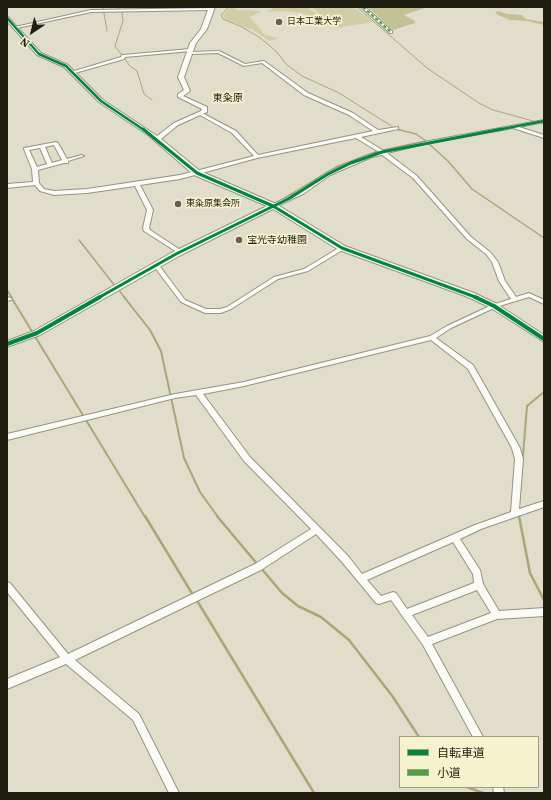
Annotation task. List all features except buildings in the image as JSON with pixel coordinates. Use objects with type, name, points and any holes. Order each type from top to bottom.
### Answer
[{"type":"street","points":[[88,7],[92,11]]},
{"type":"street","points":[[363,7],[391,32]]},
{"type":"street","points":[[17,27],[92,11],[212,8]]},
{"type":"street","points":[[157,139],[176,124],[202,114],[205,108],[180,95],[188,91],[181,77],[183,67],[193,43],[206,26],[206,18],[212,8]]},
{"type":"street","points":[[7,18],[17,27],[33,49],[39,54],[66,66],[101,101],[157,139],[197,173],[273,206],[342,248],[471,295],[494,306],[544,339]]},
{"type":"street","points":[[73,72],[123,58],[123,56],[190,52],[219,52],[246,65],[263,62],[306,94],[342,109],[376,131]]},
{"type":"street","points":[[202,114],[234,132],[257,157]]},
{"type":"street","points":[[7,344],[37,333],[156,265],[177,256],[301,193],[328,174],[351,163],[382,152],[542,121]]},
{"type":"street","points":[[513,127],[544,137]]},
{"type":"street","points":[[66,162],[56,143],[26,149],[35,169],[36,183],[42,190],[54,193],[87,191],[197,173],[257,157],[396,128]]},
{"type":"street","points":[[356,136],[382,152],[416,177],[469,238],[488,253],[495,262],[502,281],[514,299]]},
{"type":"street","points":[[42,146],[50,165]]},
{"type":"street","points":[[35,169],[66,162],[82,156]]},
{"type":"street","points":[[7,186],[36,183]]},
{"type":"street","points":[[137,184],[150,210],[146,228],[147,231],[177,256]]},
{"type":"street","points":[[156,265],[183,301],[205,311],[221,311],[229,308],[276,278],[306,270],[342,248]]},
{"type":"street","points":[[7,437],[198,392],[304,370],[432,338],[449,327],[494,306],[529,295],[544,302]]},
{"type":"street","points":[[432,338],[471,366],[516,448],[519,459],[518,513]]},
{"type":"street","points":[[198,392],[247,459],[362,578],[379,600],[394,596],[426,642],[477,736]]},
{"type":"street","points":[[362,578],[478,527],[544,504]]},
{"type":"street","points":[[7,684],[67,659],[258,567],[316,530]]},
{"type":"street","points":[[455,538],[477,573],[479,585],[497,615]]},
{"type":"street","points":[[406,613],[479,585]]},
{"type":"street","points":[[7,586],[67,659],[136,717],[174,793]]},
{"type":"street","points":[[426,642],[497,615],[544,612]]},
{"type":"shaded area","points":[[231,7],[235,7],[235,9],[238,10],[262,11],[250,17],[265,35],[275,37],[277,39],[269,41],[253,30],[225,19],[223,15]]},
{"type":"shaded area","points":[[275,7],[308,7],[329,25],[323,27],[313,18],[301,13],[283,11],[266,12]]},
{"type":"shaded area","points":[[311,7],[354,7],[373,22],[336,28]]},
{"type":"shaded area","points":[[368,7],[428,7],[404,15],[415,21],[415,23],[393,30]]},
{"type":"shaded area","points":[[499,11],[507,14],[522,15],[526,19],[544,22],[544,25],[527,21],[510,20],[498,15],[495,12]]},
{"type":"waterway","points":[[103,7],[107,31]]},
{"type":"waterway","points":[[118,7],[122,13],[123,21],[115,46],[130,66],[137,71],[144,94],[152,100]]},
{"type":"waterway","points":[[229,7],[221,15],[223,19],[242,27],[259,37],[276,51],[286,64],[302,76],[339,93],[393,127]]},
{"type":"waterway","points":[[357,7],[427,68],[479,103],[493,110],[544,124]]},
{"type":"waterway","points":[[383,150],[426,141],[416,134],[396,129]]},
{"type":"waterway","points":[[429,144],[448,161],[472,189],[544,238]]},
{"type":"waterway","points":[[283,199],[338,166],[378,151]]},
{"type":"waterway","points":[[79,240],[115,286]]},
{"type":"waterway","points":[[118,289],[125,298]]},
{"type":"waterway","points":[[7,290],[12,298]]},
{"type":"waterway","points":[[11,297],[145,517]]},
{"type":"waterway","points":[[124,297],[150,330],[161,351],[184,458],[200,492],[218,517]]},
{"type":"waterway","points":[[519,505],[527,406],[544,392]]},
{"type":"waterway","points":[[145,516],[193,595]]},
{"type":"waterway","points":[[217,516],[258,565]]},
{"type":"waterway","points":[[519,516],[530,573],[544,600]]},
{"type":"waterway","points":[[261,568],[282,593],[298,606],[321,617],[349,640],[393,697],[418,736]]},
{"type":"waterway","points":[[196,599],[314,793]]},
{"type":"waterway","points":[[470,788],[483,793]]},
{"type":"marked path","points":[[363,7],[391,32]]},
{"type":"cycle path","points":[[7,18],[39,54],[66,66],[101,101],[150,134],[197,173],[273,206],[342,248],[471,295],[494,306],[544,339]]},
{"type":"cycle path","points":[[7,344],[37,333],[176,254],[290,198],[328,174],[351,163],[382,152],[544,121]]},
{"type":"place","name":"日本工業大学","points":[[279,22]]},
{"type":"place","name":"東粂原集会所","points":[[178,204]]},
{"type":"place","name":"宝光寺幼稚園","points":[[239,240]]},
{"type":"district","name":"東粂原","points":[[228,98]]}]
